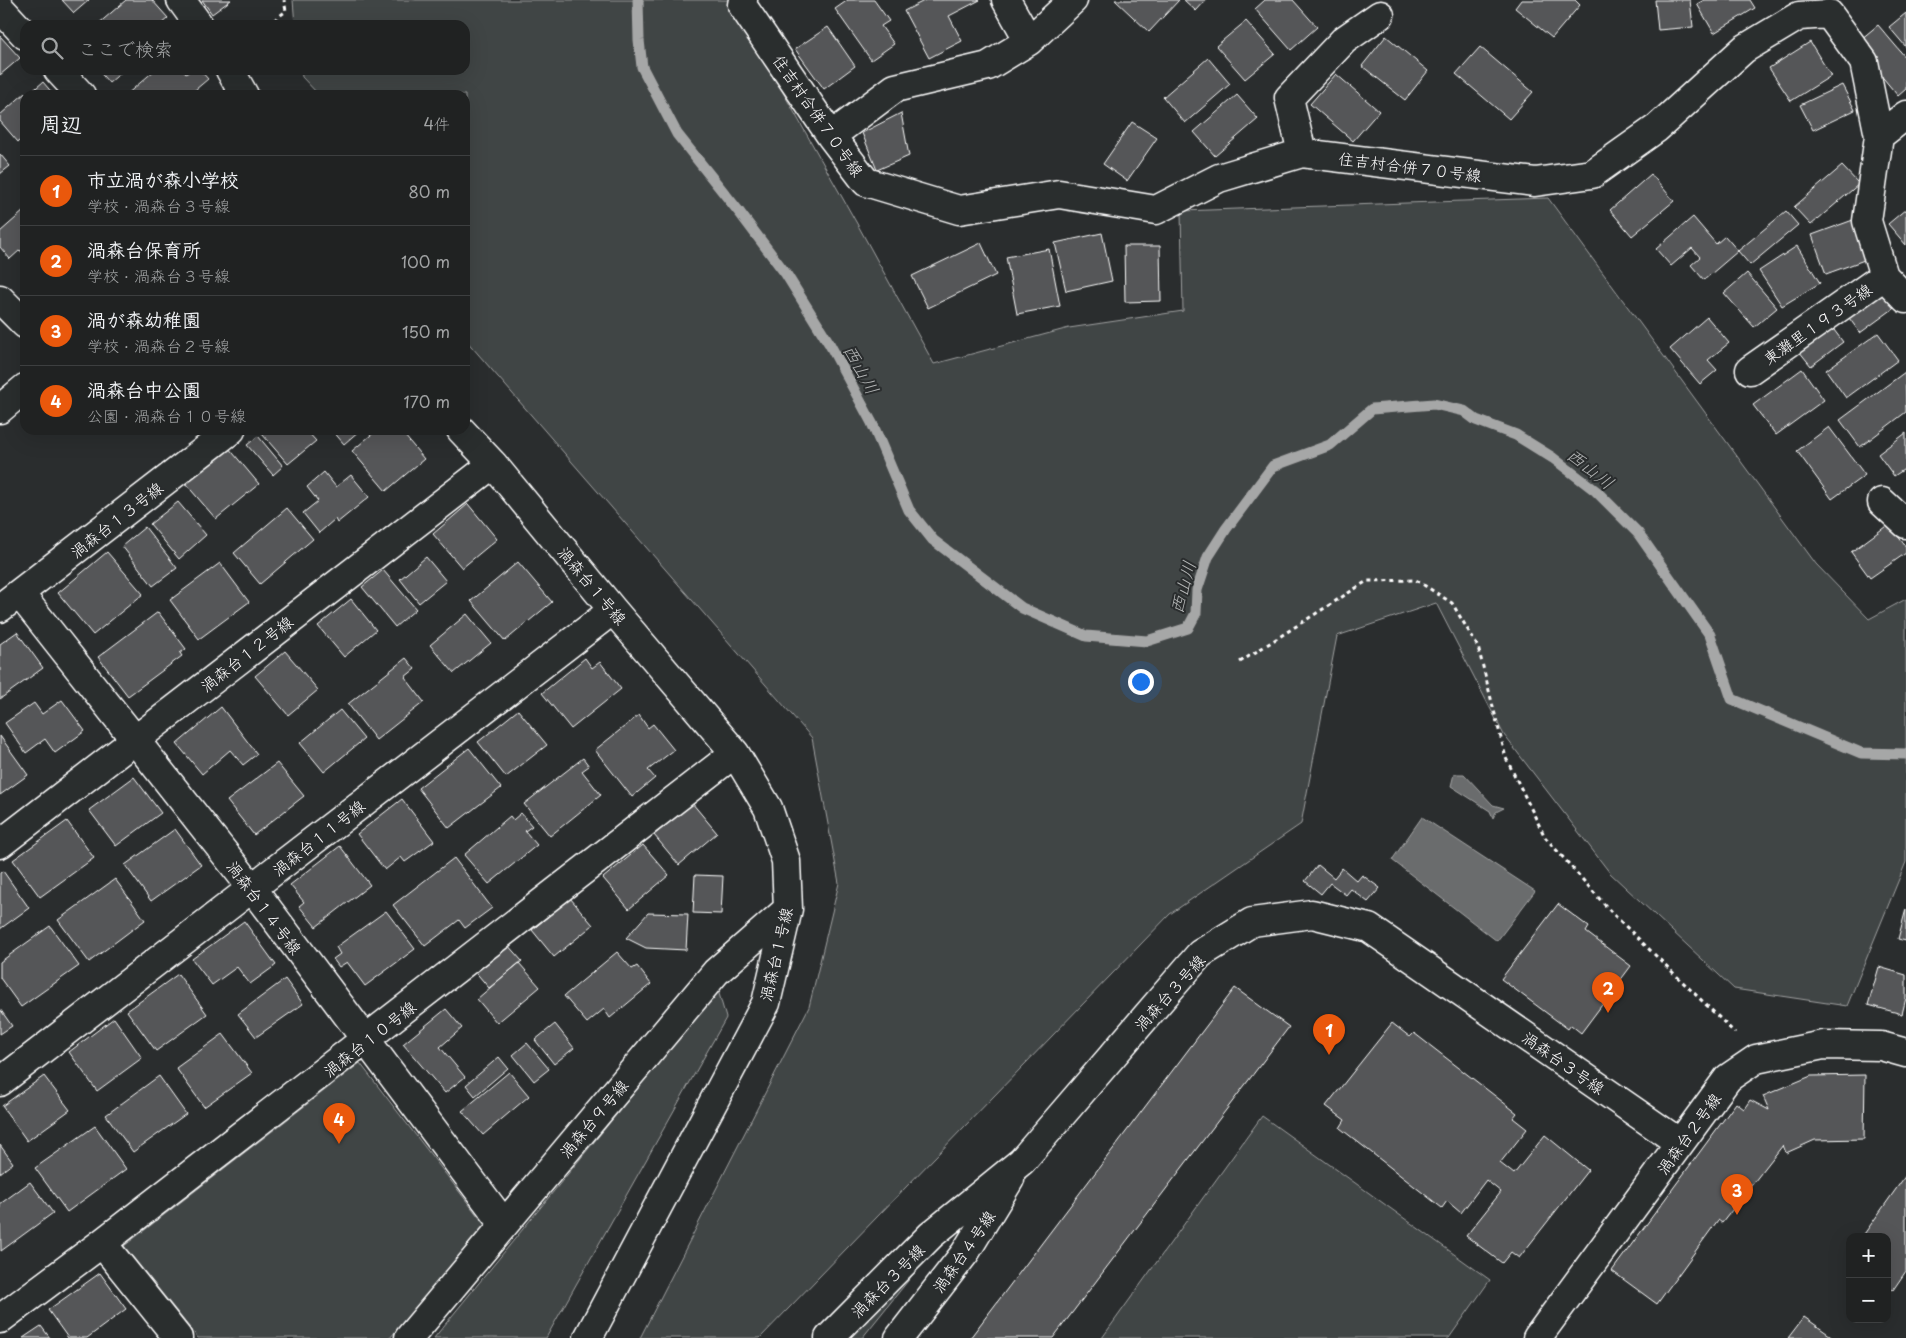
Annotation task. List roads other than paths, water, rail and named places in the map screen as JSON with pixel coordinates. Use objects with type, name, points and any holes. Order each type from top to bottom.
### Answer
[{"type":"street","points":[[181,0],[195,20]]},
{"type":"street","name":"住吉村合併７０号線","points":[[743,0],[742,5],[831,136],[866,182],[959,210],[1059,194],[1156,210],[1219,178],[1302,153],[1535,182],[1592,174],[1657,128],[1744,49],[1793,8],[1838,7],[1864,62],[1879,136],[1867,221],[1884,276],[1906,299]]},
{"type":"street","points":[[1006,0],[1029,41]]},
{"type":"street","points":[[831,136],[895,88],[988,66],[1029,41],[1073,0]]},
{"type":"street","points":[[0,8],[20,30]]},
{"type":"street","points":[[1302,153],[1288,98],[1344,40],[1380,15]]},
{"type":"street","points":[[63,75],[76,90]]},
{"type":"street","points":[[233,75],[241,90]]},
{"type":"street","points":[[1879,136],[1906,115]]},
{"type":"street","name":"東灘里１９３号線","points":[[1750,370],[1884,276]]},
{"type":"street","points":[[0,299],[20,316]]},
{"type":"street","points":[[0,409],[20,392]]},
{"type":"street","name":"渦森台１３号線","points":[[10,601],[225,435]]},
{"type":"street","name":"渦森台１号線","points":[[467,435],[735,753],[768,808],[786,861],[788,910],[766,1002],[588,1338]]},
{"type":"street","name":"渦森台１２号線","points":[[0,844],[493,464]]},
{"type":"street","points":[[1882,502],[1906,524]]},
{"type":"street","name":"渦森台１４号線","points":[[10,601],[134,740],[252,888],[504,1224]]},
{"type":"street","name":"渦森台１１号線","points":[[0,1082],[613,610]]},
{"type":"street","name":"渦森台１０号線","points":[[0,1319],[366,1040],[735,753]]},
{"type":"street","name":"渦森台９号線","points":[[409,1338],[716,972],[788,910]]},
{"type":"street","name":"渦森台３号線","points":[[828,1338],[931,1235],[1022,1161],[1200,954],[1252,922],[1312,914],[1369,928],[1680,1143]]},
{"type":"street","name":"渦森台２号線","points":[[1537,1338],[1728,1078],[1756,1059],[1823,1045],[1881,1046],[1906,1053]]},
{"type":"street","name":"渦森台４号線","points":[[899,1338],[965,1253],[1022,1161]]},
{"type":"street","points":[[102,1243],[178,1338]]},
{"type":"waterway","name":"西山川","points":[[638,0],[642,67],[677,134],[786,274],[829,343],[872,423],[909,510],[933,540],[1022,608],[1086,636],[1147,641],[1188,628],[1196,613],[1197,590],[1208,557],[1226,529],[1273,466],[1330,445],[1372,409],[1434,404],[1464,411],[1476,420],[1516,435],[1553,458],[1596,491],[1638,533],[1710,635],[1732,699],[1861,753],[1906,754]]},
{"type":"place","name":"渦森台保育所","points":[[1608,1013]]},
{"type":"place","name":"市立渦が森小学校","points":[[1329,1055]]},
{"type":"place","name":"渦森台中公園","points":[[339,1144]]},
{"type":"place","name":"渦が森幼稚園","points":[[1737,1215]]}]
